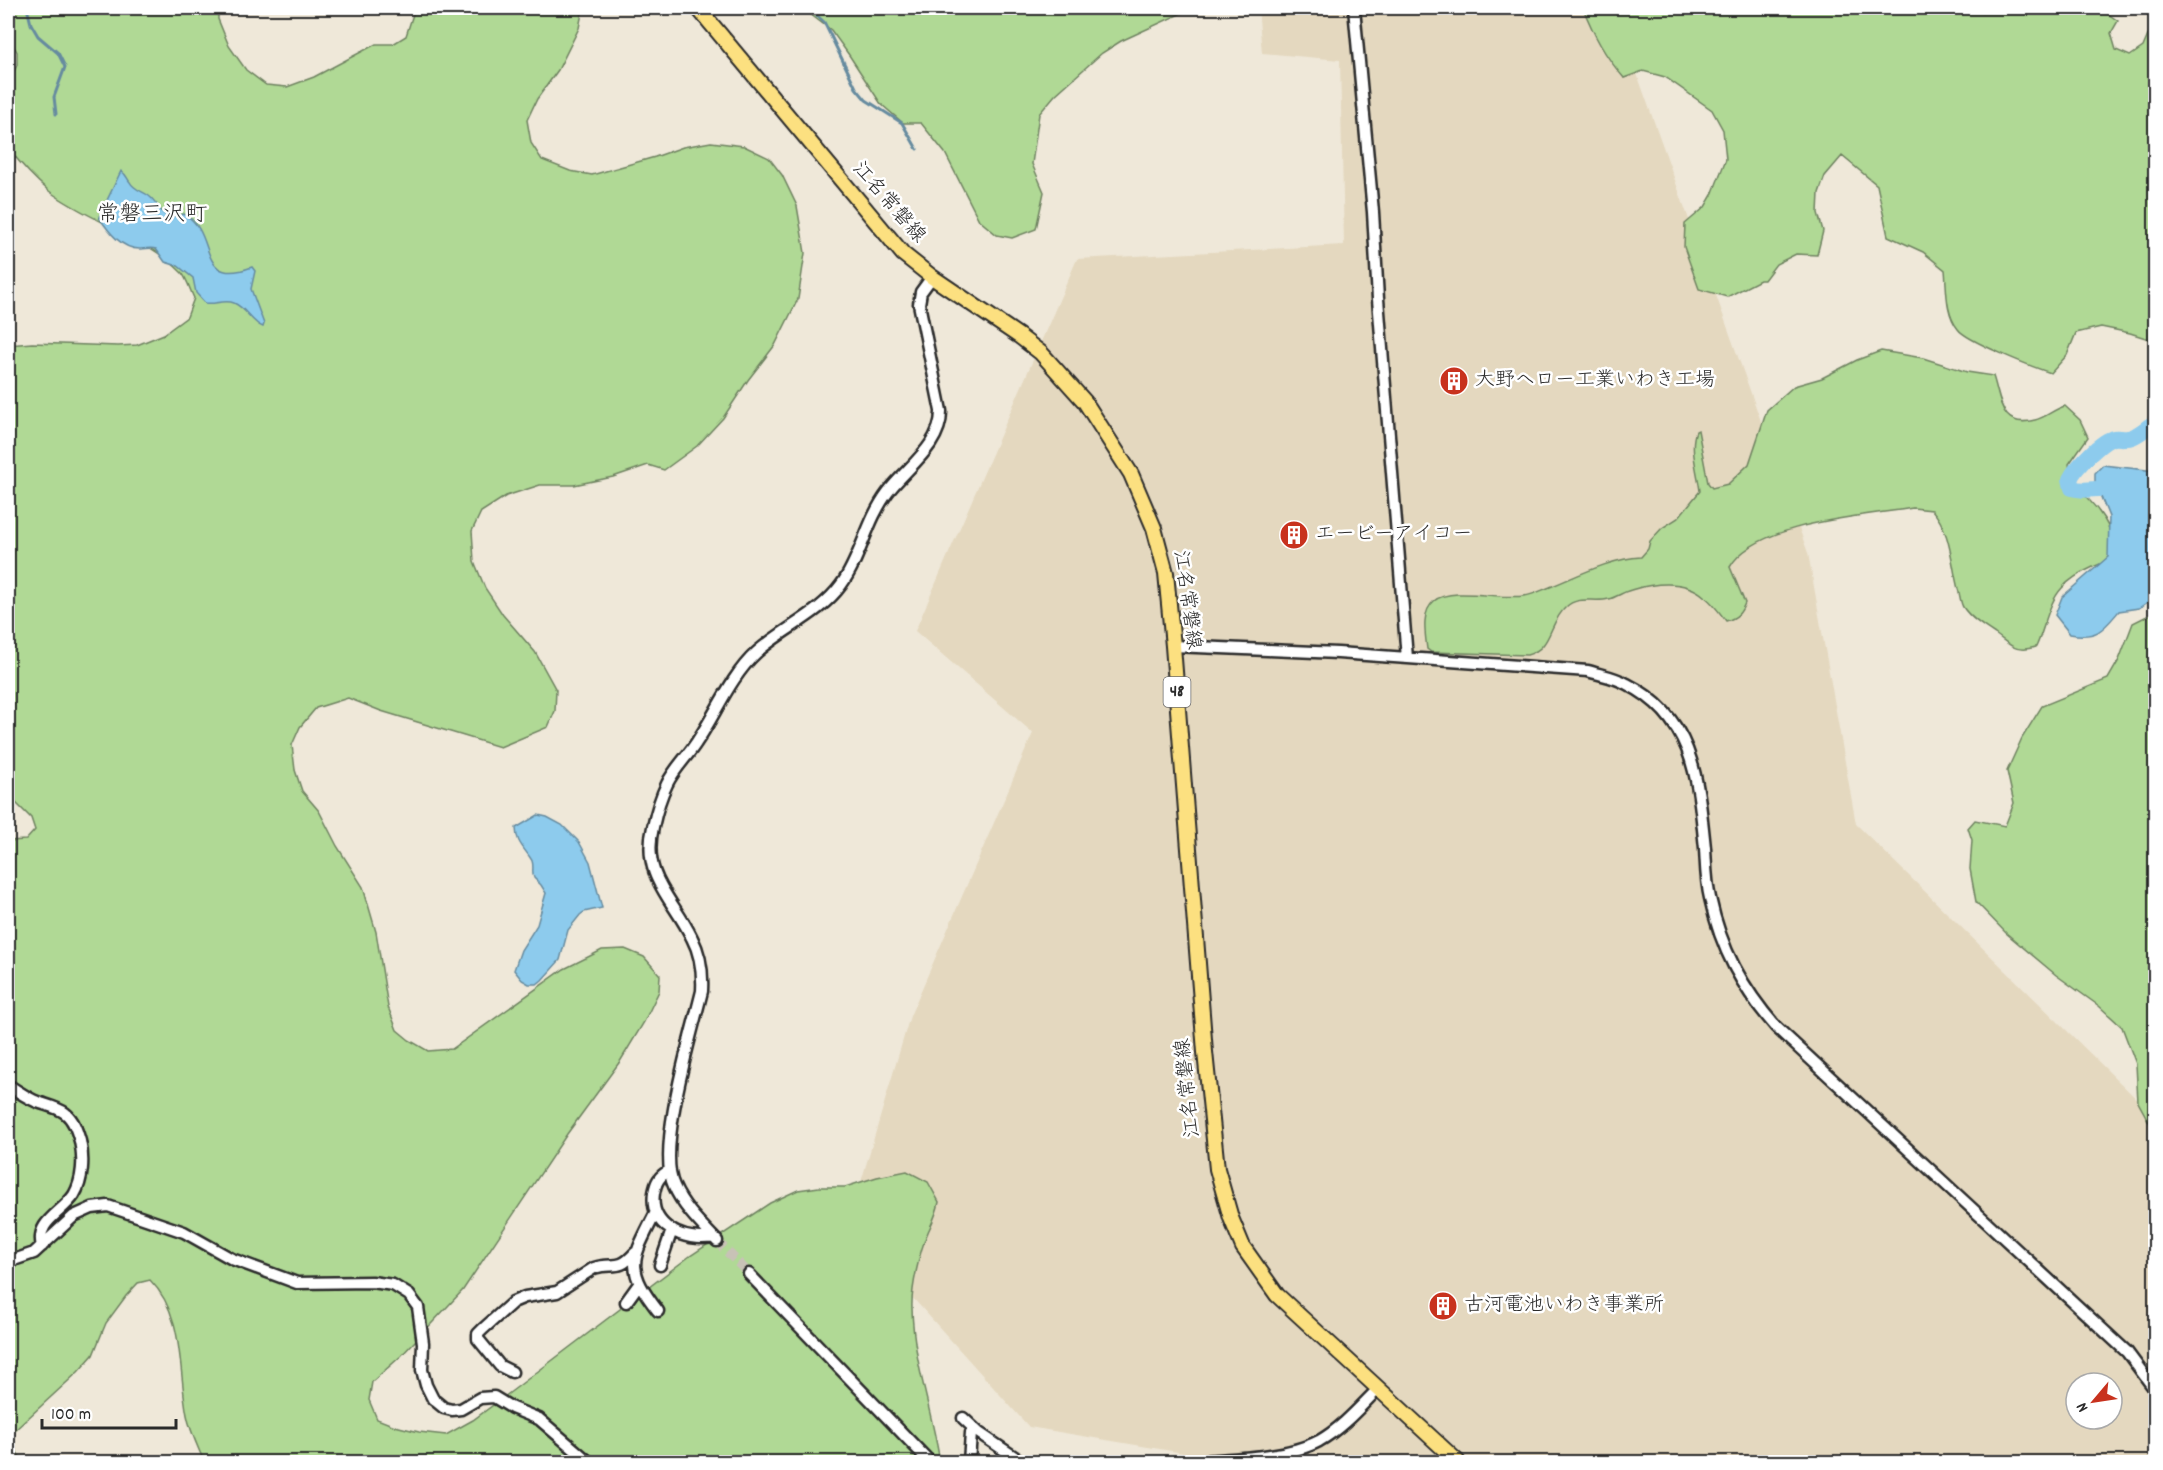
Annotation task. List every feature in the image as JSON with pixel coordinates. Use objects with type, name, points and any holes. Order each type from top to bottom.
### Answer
[{"type":"main road","name":"江名常磐線","points":[[698,8],[903,254],[1041,353],[1085,402],[1131,474],[1154,528],[1166,573],[1205,1052],[1217,1169],[1231,1218],[1244,1247],[1277,1294],[1458,1462]]},
{"type":"street","points":[[1354,8],[1373,212],[1407,658]]},
{"type":"street","points":[[669,1171],[657,1181],[653,1206],[655,1214],[665,1226],[672,1230],[689,1236],[715,1239],[680,1198],[669,1171],[674,1113],[702,991],[703,976],[693,939],[661,889],[654,873],[650,852],[653,827],[667,784],[695,745],[742,668],[757,652],[819,606],[842,585],[881,503],[900,478],[923,454],[939,428],[941,411],[919,304],[921,292],[932,277]]},
{"type":"street","points":[[1173,646],[1338,653],[1588,671],[1627,684],[1657,705],[1681,734],[1690,755],[1698,789],[1710,897],[1725,946],[1737,974],[1757,1005],[1776,1026],[2127,1352],[2156,1391]]},
{"type":"street","points":[[8,1085],[29,1098],[67,1114],[80,1142],[82,1165],[79,1182],[74,1195],[43,1227],[39,1237],[42,1246]]},
{"type":"street","points":[[8,1262],[34,1253],[74,1216],[99,1207],[113,1207],[130,1215],[184,1232],[232,1259],[297,1283],[372,1282],[399,1288],[414,1300],[418,1307],[423,1343],[422,1370],[433,1399],[444,1408],[452,1410],[461,1409],[480,1398],[494,1397],[512,1408],[539,1419],[590,1462]]},
{"type":"street","points":[[512,1372],[500,1366],[474,1342],[478,1334],[513,1302],[557,1292],[594,1268],[618,1266],[629,1260],[655,1214]]},
{"type":"street","points":[[660,1265],[672,1230]]},
{"type":"street","points":[[635,1253],[639,1284],[658,1311]]},
{"type":"street","points":[[749,1274],[930,1462]]},
{"type":"street","points":[[626,1302],[639,1284]]},
{"type":"street","points":[[1186,1462],[1294,1450],[1318,1441],[1329,1434],[1378,1389]]},
{"type":"street","points":[[963,1418],[973,1428],[1022,1462]]},
{"type":"street","points":[[969,1462],[973,1428]]},
{"type":"shaded area","points":[[1258,8],[1608,8],[1636,71],[1808,553],[1856,824],[2155,1117],[2155,1462],[1237,1462],[1029,1427],[848,1226],[910,1016],[1033,733],[915,631],[1077,259],[1344,245],[1340,60],[1262,53]]},
{"type":"green space","points":[[8,8],[218,8],[218,19],[229,46],[246,70],[266,85],[287,87],[314,77],[376,44],[393,44],[406,36],[415,8],[583,8],[579,28],[558,70],[537,99],[527,120],[531,143],[542,160],[570,171],[592,175],[683,147],[711,142],[744,146],[769,158],[782,175],[797,206],[805,253],[798,299],[775,345],[723,418],[697,446],[664,470],[648,465],[613,477],[574,485],[540,485],[506,496],[481,512],[472,531],[474,561],[485,588],[503,615],[535,652],[556,690],[555,711],[548,727],[500,747],[381,711],[348,698],[316,708],[300,727],[292,745],[295,770],[302,791],[319,811],[337,846],[363,887],[376,932],[388,1007],[397,1030],[409,1040],[428,1051],[452,1049],[564,969],[602,950],[625,949],[644,957],[660,975],[659,991],[644,1022],[621,1060],[567,1134],[463,1290],[401,1356],[372,1382],[369,1400],[377,1419],[419,1432],[446,1435],[473,1420],[690,1256],[770,1203],[798,1190],[845,1187],[907,1171],[928,1182],[939,1202],[919,1259],[912,1308],[919,1366],[940,1462],[204,1462],[187,1415],[175,1326],[161,1294],[150,1280],[138,1283],[126,1296],[106,1323],[93,1355],[78,1372],[14,1431],[18,1454],[29,1462],[8,1462],[8,841],[26,840],[35,830],[31,818],[8,795],[8,345],[32,343],[137,345],[164,334],[187,317],[194,298],[184,275],[167,260],[49,191],[8,148],[8,92],[11,77],[17,65],[17,52],[8,36]]},
{"type":"green space","points":[[802,8],[1186,8],[1182,13],[1121,41],[1102,53],[1055,95],[1039,114],[1032,164],[1044,192],[1036,229],[1012,238],[997,235],[979,220],[945,153],[921,123],[903,123],[881,104],[831,30]]},
{"type":"green space","points":[[1583,8],[1949,8],[1955,14],[1991,11],[2006,13],[2015,8],[2076,8],[2086,14],[2101,9],[2118,21],[2111,33],[2116,50],[2130,56],[2143,47],[2155,24],[2155,341],[2101,327],[2076,333],[2067,355],[2051,373],[1974,340],[1958,329],[1951,316],[1947,301],[1945,270],[1923,252],[1888,236],[1877,185],[1842,156],[1825,176],[1819,193],[1818,213],[1823,231],[1817,255],[1796,254],[1776,264],[1764,280],[1727,297],[1699,289],[1684,247],[1685,224],[1705,207],[1712,195],[1726,159],[1723,130],[1712,110],[1665,77],[1643,71],[1624,78],[1600,44]]},
{"type":"green space","points":[[1881,351],[1923,358],[1967,372],[1993,376],[2004,410],[2015,420],[2023,422],[2039,419],[2065,406],[2080,420],[2088,437],[2069,464],[2072,484],[2104,519],[2112,541],[2111,551],[2104,562],[2072,579],[2057,594],[2036,647],[2018,649],[2010,645],[1966,611],[1961,603],[1943,527],[1932,510],[1913,508],[1813,524],[1763,540],[1743,552],[1730,567],[1745,603],[1738,615],[1726,621],[1711,602],[1697,591],[1679,585],[1660,584],[1631,590],[1609,599],[1581,600],[1571,603],[1560,613],[1542,647],[1527,655],[1431,652],[1427,649],[1425,623],[1427,611],[1434,601],[1442,597],[1452,594],[1514,597],[1527,595],[1607,564],[1641,557],[1648,549],[1650,541],[1662,528],[1678,518],[1700,491],[1693,445],[1696,431],[1698,430],[1708,483],[1712,488],[1728,484],[1749,464],[1767,410],[1794,386],[1822,378],[1857,360]]},
{"type":"green space","points":[[2155,612],[2155,1133],[2138,1102],[2136,1064],[2122,1027],[2099,1006],[2056,975],[2006,933],[1976,902],[1970,869],[1972,840],[1968,828],[1975,820],[2005,826],[2014,803],[2007,771],[2022,738],[2042,706],[2108,679],[2119,660],[2133,623]]},
{"type":"water","points":[[121,171],[134,187],[149,196],[166,215],[184,214],[195,223],[215,264],[222,270],[234,272],[252,267],[255,271],[251,289],[264,324],[263,327],[234,303],[205,303],[196,293],[193,278],[178,266],[165,262],[156,249],[128,246],[111,234],[99,217]]},
{"type":"water","points":[[2103,465],[2155,471],[2155,597],[2139,608],[2119,611],[2104,628],[2093,634],[2070,634],[2055,615],[2062,597],[2108,557],[2109,517],[2095,482],[2095,473]]},
{"type":"water","points":[[538,815],[562,825],[579,842],[590,862],[602,908],[580,915],[568,930],[560,960],[537,984],[529,984],[522,980],[514,970],[521,950],[537,925],[546,893],[534,878],[532,861],[519,841],[516,828]]},
{"type":"waterway","points":[[27,8],[31,24],[38,36],[58,53],[65,67],[54,97],[56,114]]},
{"type":"waterway","points":[[809,8],[824,22],[856,88],[866,100],[902,123],[917,149]]},
{"type":"waterway","points":[[2106,489],[2072,488],[2070,479],[2083,462],[2109,440],[2132,437],[2156,422]]},
{"type":"tunnel","points":[[717,1241],[749,1274]]},
{"type":"place","name":"大野ヘロー工業いわき工場","points":[[1454,381]]},
{"type":"place","name":"エービーアイコー","points":[[1294,535]]},
{"type":"place","name":"古河電池いわき事業所","points":[[1443,1306]]},
{"type":"district","name":"常磐三沢町","points":[[152,215]]}]
